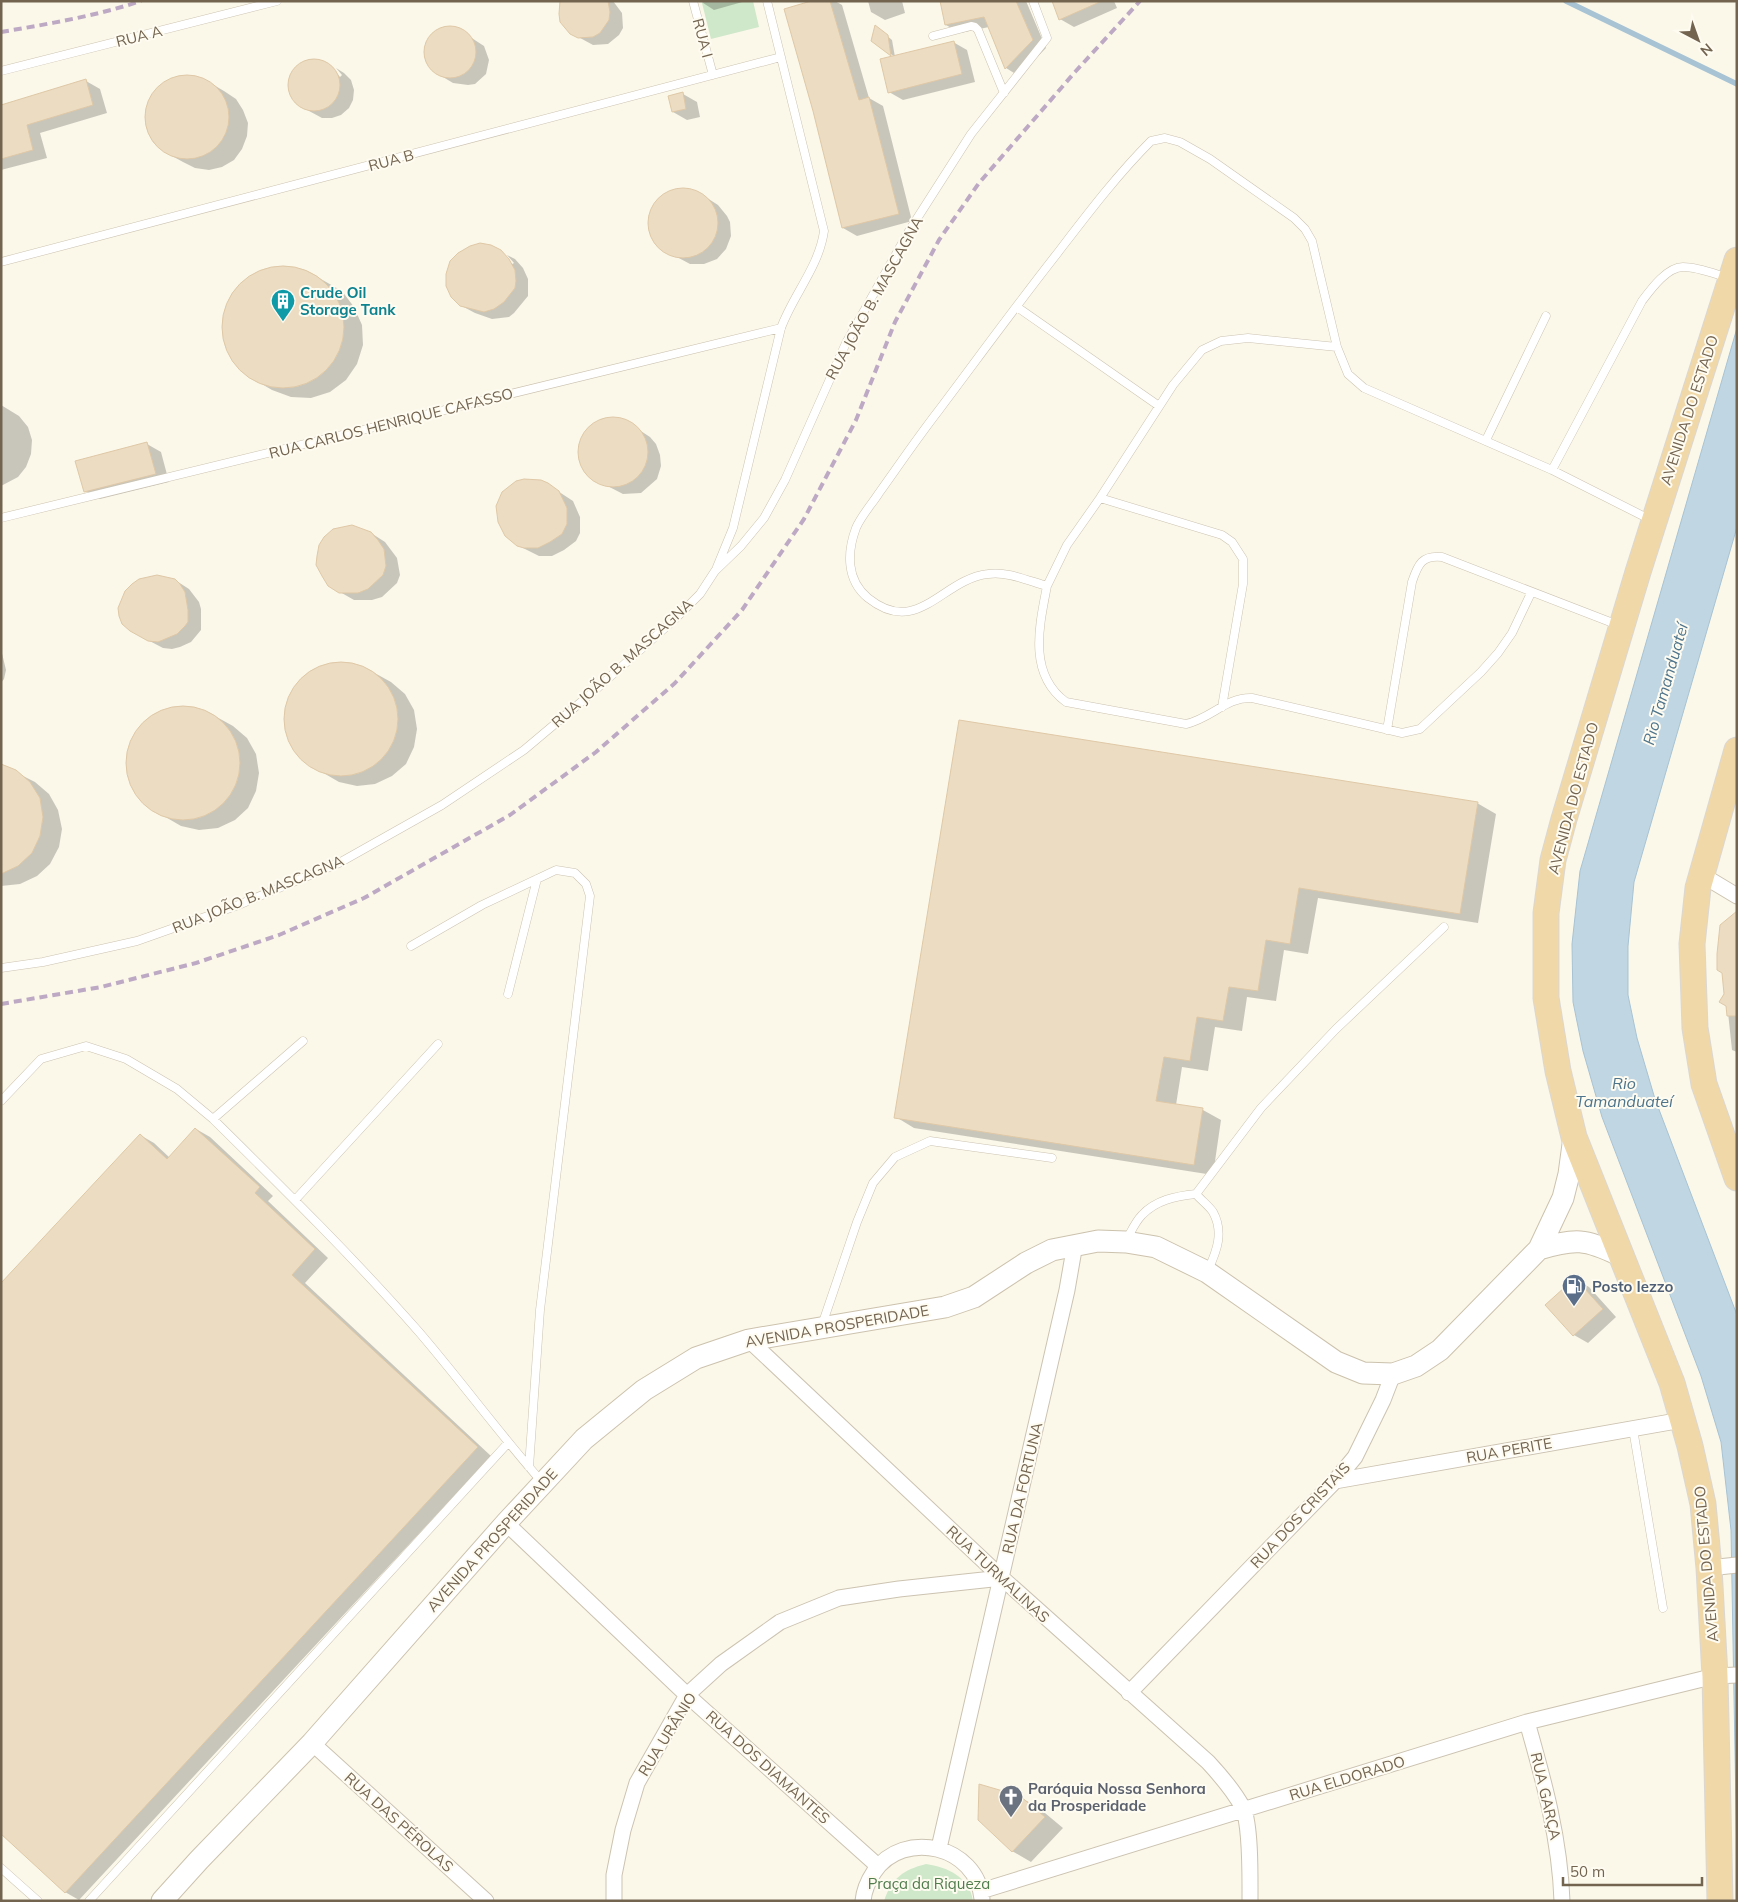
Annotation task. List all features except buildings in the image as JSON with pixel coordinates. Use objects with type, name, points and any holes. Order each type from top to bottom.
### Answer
[{"type":"highway","name":"AVENIDA DO ESTADO","points":[[1720,1901],[1728,1676],[1725,1566],[1703,1504],[1690,1446],[1672,1383],[1619,1255],[1574,1138],[1558,1071],[1546,998],[1546,913],[1553,860],[1622,626],[1734,269]]},
{"type":"highway","points":[[1737,750],[1698,888],[1692,944],[1695,1028],[1704,1084],[1732,1153],[1737,1178]]},
{"type":"main road","points":[[1392,1374],[1416,1366],[1440,1350],[1540,1249],[1563,1198],[1569,1174],[1574,1138]]},
{"type":"main road","name":"AVENIDA PROSPERIDADE","points":[[162,1901],[198,1860],[312,1743],[506,1523],[584,1439],[644,1390],[696,1358],[749,1340],[945,1307],[974,1297],[1052,1250],[1098,1240],[1156,1247],[1207,1272],[1336,1362],[1363,1373],[1392,1374]]},
{"type":"main road","points":[[1540,1249],[1565,1241],[1582,1241],[1595,1244],[1619,1255]]},
{"type":"street","points":[[1702,875],[1737,896]]},
{"type":"street","name":"RUA DA FORTUNA","points":[[939,1848],[1067,1290],[1075,1244]]},
{"type":"street","name":"RUA TURMALINAS","points":[[749,1340],[1002,1578],[1208,1762],[1228,1785],[1244,1810]]},
{"type":"street","name":"RUA DOS CRISTAIS","points":[[1129,1693],[1335,1481],[1358,1450],[1383,1400],[1392,1374]]},
{"type":"street","name":"RUA PERITE","points":[[1335,1481],[1682,1420]]},
{"type":"street","name":"RUA DOS DIAMANTES","points":[[506,1523],[687,1696],[878,1866]]},
{"type":"street","name":"RUA URÂNIO","points":[[614,1901],[614,1875],[623,1830],[637,1783],[687,1696],[721,1664],[780,1622],[839,1598],[899,1589],[1002,1578]]},
{"type":"street","name":"RUA ELDORADO","points":[[982,1896],[1244,1810],[1527,1722],[1728,1676]]},
{"type":"street","name":"RUA GARÇA","points":[[1527,1722],[1558,1846],[1562,1901]]},
{"type":"street","name":"RUA DAS PÉROLAS","points":[[312,1743],[486,1901]]},
{"type":"street","points":[[1244,1810],[1247,1827],[1250,1901]]},
{"type":"street","points":[[863,1901],[869,1880],[878,1866],[891,1856],[906,1849],[922,1846],[939,1848],[958,1857],[973,1872],[982,1896]]},
{"type":"lane","name":"RUA A","points":[[1,71],[277,1]]},
{"type":"lane","name":"RUA I","points":[[693,1],[713,75]]},
{"type":"lane","points":[[715,571],[733,528],[781,328],[787,311],[822,247],[824,231],[767,1]]},
{"type":"lane","name":"RUA JOÃO B. MASCAGNA","points":[[1,968],[43,962],[137,941],[236,906],[339,863],[442,805],[524,750],[675,619],[700,594],[715,571],[741,546],[764,518],[785,480],[846,343],[904,240],[971,134],[1047,38],[1033,1]]},
{"type":"lane","points":[[933,36],[971,26],[975,27],[978,30],[1004,93]]},
{"type":"lane","name":"RUA B","points":[[1,262],[781,57]]},
{"type":"lane","points":[[1047,586],[1008,575],[989,573],[972,577],[952,588],[932,603],[914,611],[889,610],[867,597],[854,581],[848,564],[851,543],[856,526],[913,445],[1085,216],[1151,141],[1165,138],[1180,142],[1210,159],[1294,218],[1305,229],[1312,241],[1337,347],[1348,374],[1364,388],[1552,470],[1654,522]]},
{"type":"lane","points":[[1552,470],[1642,301],[1655,283],[1682,267],[1734,269]]},
{"type":"lane","points":[[1016,306],[1159,406]]},
{"type":"lane","points":[[1486,440],[1546,316]]},
{"type":"lane","name":"RUA CARLOS HENRIQUE CAFASSO","points":[[1,518],[781,328]]},
{"type":"lane","points":[[1337,347],[1248,338],[1221,340],[1202,350],[1173,385],[1068,545],[1047,586],[1039,645],[1042,669],[1055,694],[1066,702],[1186,724],[1198,721],[1232,700],[1241,697],[1252,698],[1407,733],[1420,728],[1498,653],[1512,633],[1531,593]]},
{"type":"lane","points":[[1100,498],[1222,535],[1239,550],[1244,559],[1243,584],[1222,707]]},
{"type":"lane","points":[[1387,730],[1412,582],[1416,570],[1422,561],[1430,556],[1442,557],[1531,593],[1622,626]]},
{"type":"lane","points":[[411,946],[482,905],[556,870],[575,873],[586,884],[590,896],[540,1310],[529,1467]]},
{"type":"lane","points":[[508,994],[537,879]]},
{"type":"lane","points":[[1126,1242],[1142,1215],[1154,1206],[1173,1196],[1196,1194],[1261,1108],[1336,1029],[1444,928]]},
{"type":"lane","points":[[213,1119],[303,1041]]},
{"type":"lane","points":[[295,1200],[438,1044]]},
{"type":"lane","points":[[1,1101],[41,1060],[86,1046],[126,1059],[177,1089],[213,1119],[341,1247],[420,1333],[543,1483]]},
{"type":"lane","points":[[821,1329],[857,1222],[873,1183],[895,1157],[930,1141],[1052,1158]]},
{"type":"lane","points":[[1196,1194],[1212,1212],[1219,1233],[1216,1254],[1207,1272]]},
{"type":"lane","points":[[1633,1429],[1663,1608]]},
{"type":"lane","points":[[89,1901],[508,1442]]},
{"type":"lane","points":[[1,1868],[38,1901]]},
{"type":"green space","points":[[709,1],[753,1],[759,27],[711,39],[702,3]]},
{"type":"green space","name":"Praça da Riqueza","points":[[926,1864],[942,1868],[956,1875],[967,1886],[973,1901],[884,1901],[891,1886],[899,1876],[911,1869]]},
{"type":"water","name":"Rio Tamanduateí","points":[[1737,328],[1737,527],[1634,882],[1628,946],[1628,995],[1637,1038],[1655,1099],[1737,1315],[1737,1863],[1731,1530],[1721,1442],[1701,1376],[1602,1117],[1583,1051],[1573,1002],[1572,944],[1580,871]]},
{"type":"waterway","points":[[1566,1],[1737,84]]},
{"type":"railway","points":[[1,32],[54,23],[141,1]]},
{"type":"railway","points":[[1,1004],[101,987],[196,963],[279,935],[364,898],[510,815],[596,752],[675,683],[742,610],[804,519],[856,420],[895,322],[939,240],[979,183],[1075,72],[1140,1]]},
{"type":"place","name":"Crude Oil Storage Tank","points":[[283,322]]},
{"type":"place","name":"Posto Iezzo","points":[[1574,1307]]},
{"type":"place","name":"Paróquia Nossa Senhora da Prosperidade","points":[[1011,1818]]}]
